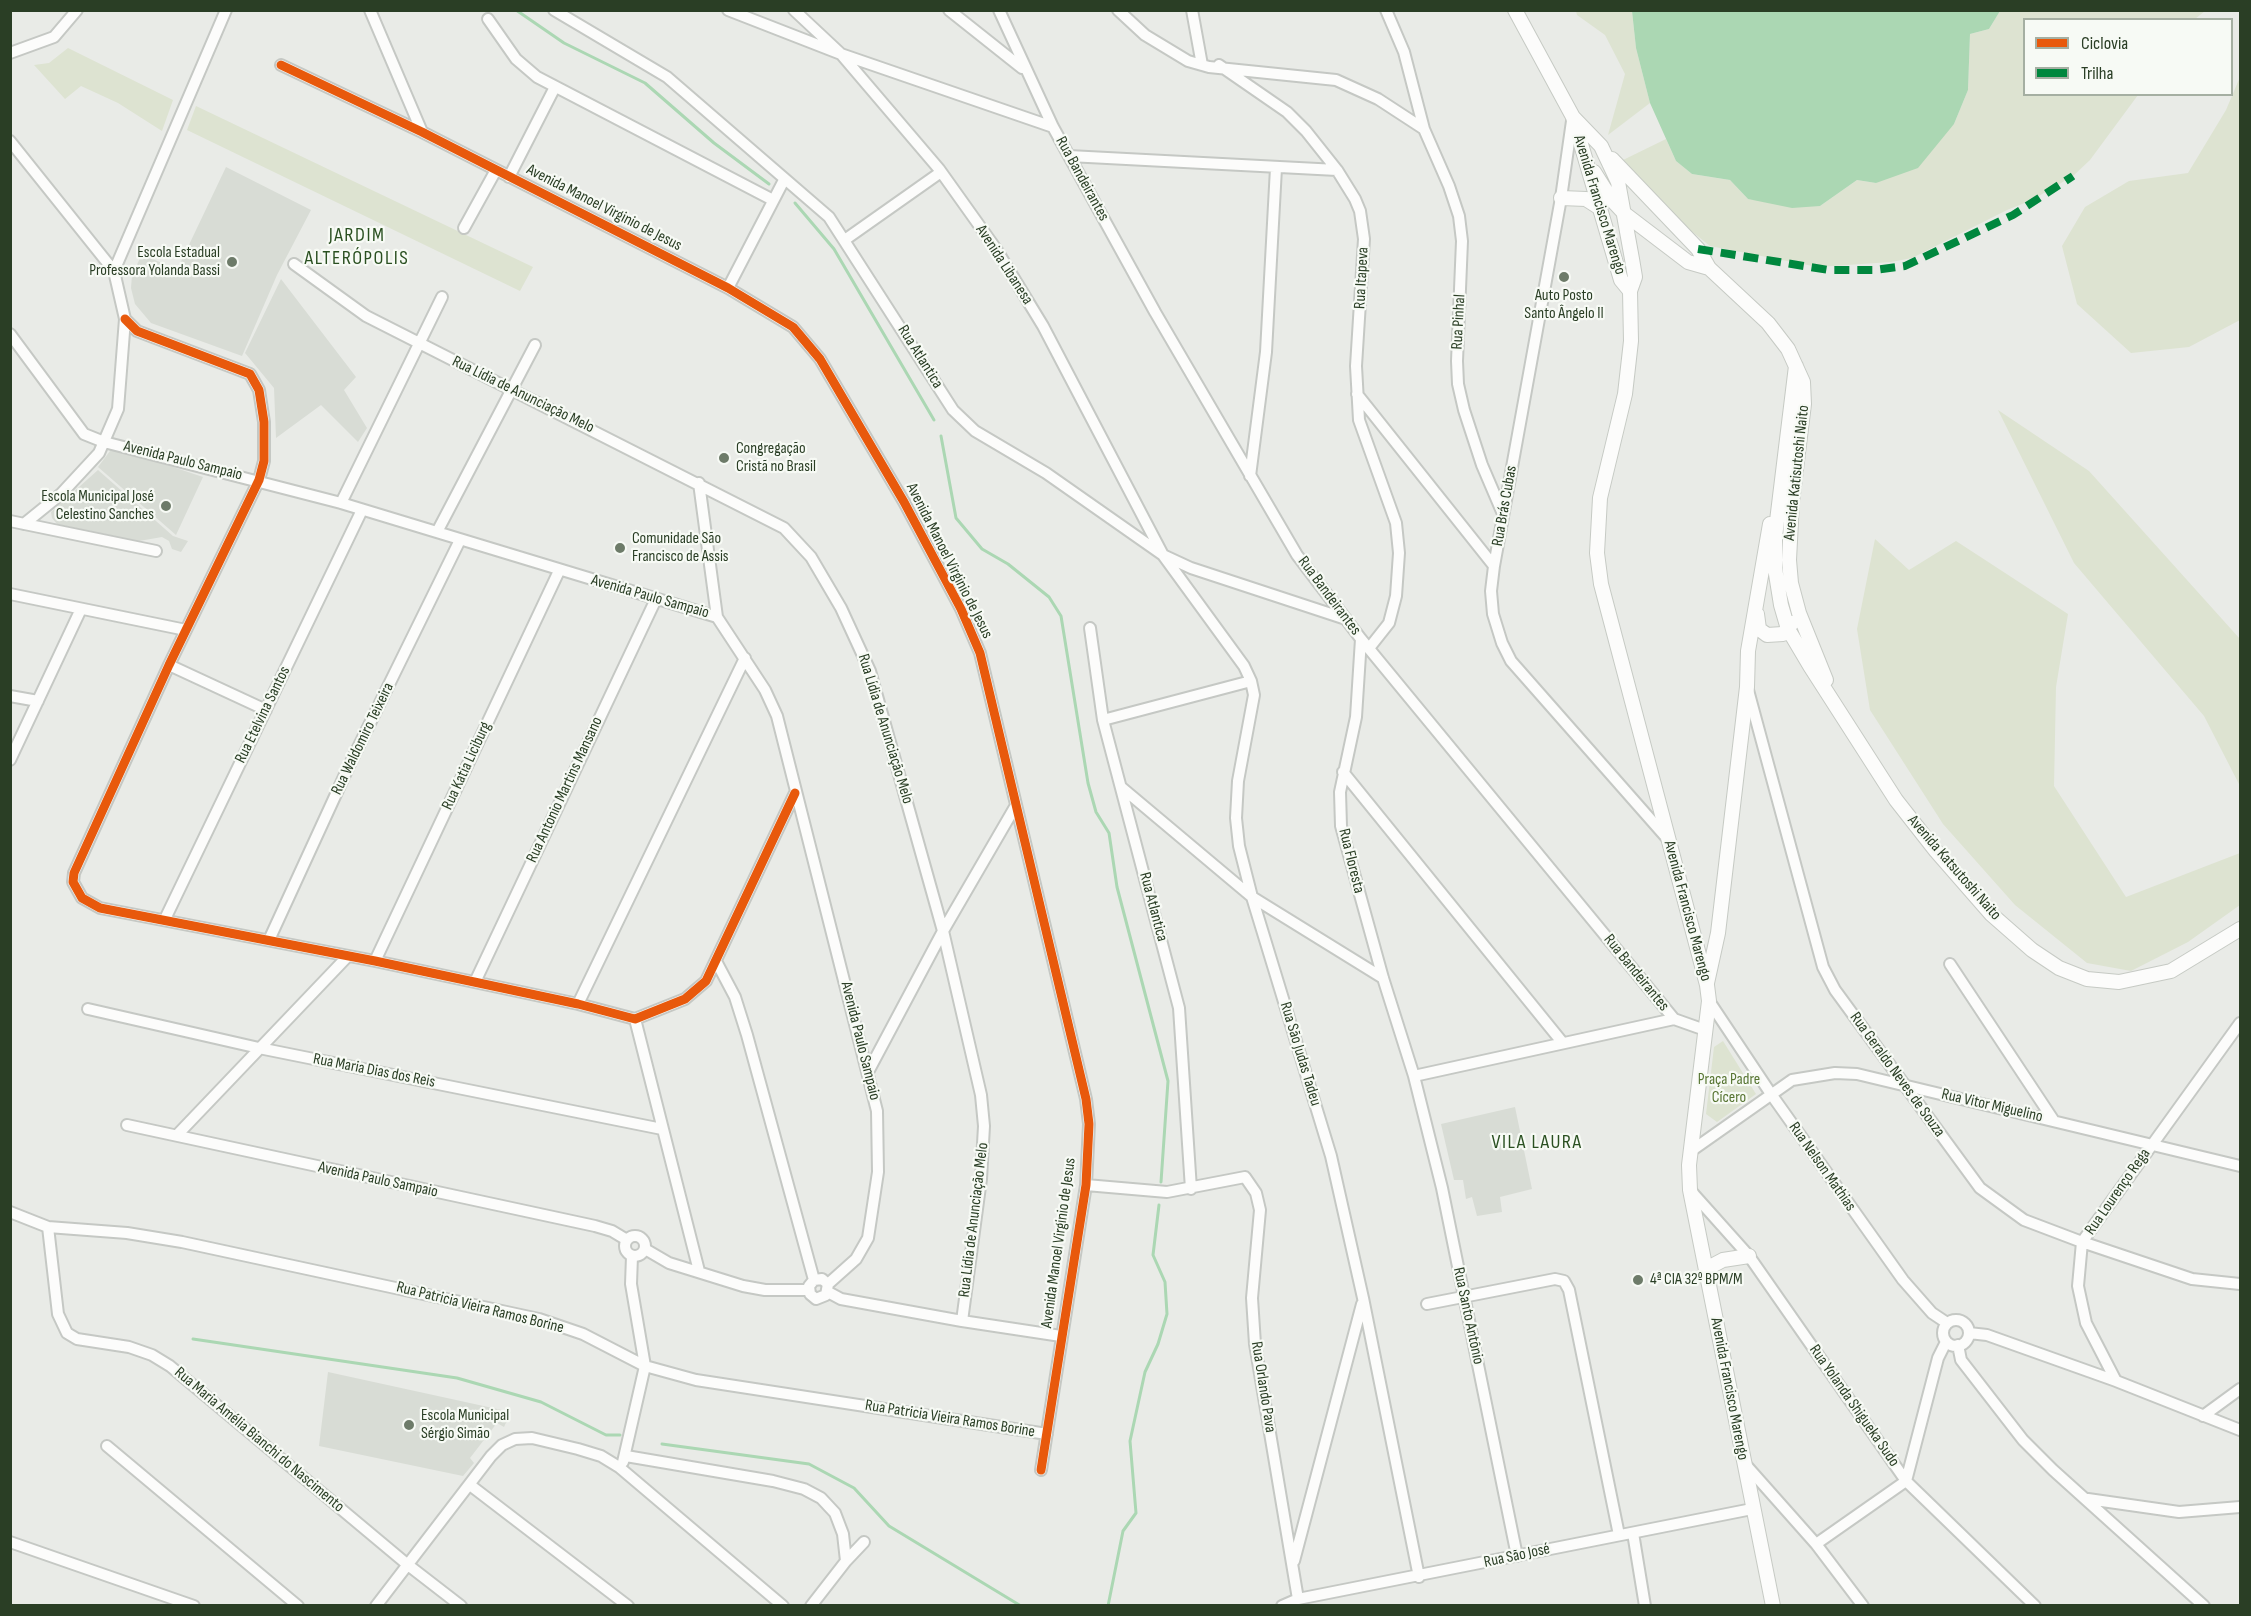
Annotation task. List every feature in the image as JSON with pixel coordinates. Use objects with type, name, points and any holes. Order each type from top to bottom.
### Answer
[{"type":"main road","name":"Avenida Francisco Marengo","points":[[1515,10],[1573,117],[1621,280],[1630,291]]},
{"type":"main road","name":"Avenida Francisco Marengo","points":[[1573,117],[1601,146],[1618,182],[1635,277],[1630,291],[1631,341],[1624,394],[1600,498],[1597,553],[1601,584],[1666,837],[1707,985],[1709,1001],[1691,1151],[1690,1190],[1773,1605]]},
{"type":"main road","name":"Avenida Katisutoshi Naito","points":[[1601,146],[1698,249],[1709,268],[1768,323],[1780,338],[1796,366],[1805,392],[1792,502],[1791,583],[1799,614],[1838,707]]},
{"type":"main road","name":"Avenida Katisutoshi Naito","points":[[1582,152],[1601,186],[1625,214],[1689,262],[1709,268]]},
{"type":"main road","points":[[1561,198],[1586,199],[1600,208]]},
{"type":"main road","points":[[1629,244],[1651,234]]},
{"type":"main road","name":"Avenida Katisutoshi Naito","points":[[1747,671],[1767,532],[1778,497],[1788,441],[1796,366]]},
{"type":"main road","name":"Avenida Katisutoshi Naito","points":[[1778,497],[1775,568],[1777,587],[1788,629],[1838,707]]},
{"type":"main road","points":[[1757,600],[1758,625],[1767,635],[1777,636],[1788,629],[1799,614]]},
{"type":"main road","points":[[1707,985],[1718,933],[1747,671],[1767,635]]},
{"type":"main road","name":"Avenida Katsutoshi Naito","points":[[1838,707],[1896,800],[1936,851],[1991,914],[2032,950],[2059,968],[2087,979],[2119,982],[2144,979],[2171,971],[2241,929]]},
{"type":"main road","points":[[1706,1269],[1723,1260],[1749,1256]]},
{"type":"street","points":[[10,53],[54,38],[77,10]]},
{"type":"street","points":[[114,271],[226,10]]},
{"type":"street","points":[[370,10],[422,132]]},
{"type":"street","name":"Rua Atlantica","points":[[554,10],[667,77],[784,180],[818,206],[846,239],[961,419],[975,431],[1046,473],[1163,555],[1191,568],[1346,620]]},
{"type":"street","name":"Rua Bandeirantes","points":[[728,10],[841,54],[1053,127]]},
{"type":"street","name":"Avenida Libanesa","points":[[794,10],[841,54],[941,172],[996,249],[1027,298],[1163,555]]},
{"type":"street","points":[[949,10],[1025,70]]},
{"type":"street","name":"Rua Bandeirantes","points":[[999,10],[1053,127],[1250,477],[1297,555],[1361,639],[1370,647],[1674,1019]]},
{"type":"street","points":[[1118,10],[1145,35],[1173,54],[1202,65],[1336,80],[1378,99],[1424,129]]},
{"type":"street","points":[[1192,10],[1202,65]]},
{"type":"street","name":"Rua Pinhal","points":[[1386,10],[1404,52],[1424,129],[1449,186],[1461,232],[1457,361],[1462,402],[1482,465],[1503,514]]},
{"type":"street","points":[[488,19],[516,59],[537,77],[773,200]]},
{"type":"street","name":"Avenida Manoel Virginio de Jesus","points":[[280,65],[422,132],[728,288],[776,316],[803,337],[820,359],[904,502],[974,635],[1083,1077],[1089,1124],[1086,1185],[1041,1470]]},
{"type":"street","name":"Rua Itapeva","points":[[1220,67],[1287,112],[1324,152],[1355,199],[1364,239],[1357,394],[1364,439],[1398,534],[1396,596],[1389,623],[1370,647]]},
{"type":"street","points":[[509,177],[555,87]]},
{"type":"street","name":"Rua Brás Cubas","points":[[1573,117],[1561,198],[1494,566],[1491,591],[1493,614],[1502,643],[1511,661],[1666,837]]},
{"type":"street","points":[[10,141],[114,271],[125,319],[118,409],[99,453],[85,471],[24,524]]},
{"type":"street","points":[[1069,156],[1337,170]]},
{"type":"street","points":[[1250,477],[1266,352],[1276,168]]},
{"type":"street","points":[[464,228],[496,170]]},
{"type":"street","points":[[846,239],[941,172]]},
{"type":"street","points":[[728,288],[784,180]]},
{"type":"street","name":"Rua Lídia de Anunciação Melo","points":[[294,264],[342,301],[421,344],[784,528],[797,539],[811,557],[841,608],[870,671],[943,931],[981,1095],[984,1126],[981,1179],[962,1321]]},
{"type":"street","points":[[341,503],[421,344],[442,297]]},
{"type":"street","points":[[125,319],[137,331],[235,366],[255,380],[259,390],[265,442],[264,461],[259,480],[169,665],[74,873],[73,882],[82,898],[100,908],[375,961],[578,1004],[634,1019],[669,1007],[698,991],[717,963],[795,793]]},
{"type":"street","name":"Avenida Paulo Sampaio","points":[[10,334],[84,434],[104,442],[259,480],[341,503],[717,617],[745,658],[777,716],[877,1111],[878,1172],[868,1238],[856,1259],[828,1288],[823,1298],[816,1299],[811,1285]]},
{"type":"street","points":[[436,532],[510,388],[535,345]]},
{"type":"street","points":[[1357,394],[1494,566]]},
{"type":"street","points":[[699,483],[717,617]]},
{"type":"street","name":"Rua Etelvina Santos","points":[[165,919],[362,510]]},
{"type":"street","points":[[10,521],[156,551]]},
{"type":"street","name":"Rua Waldomiro Teixeira","points":[[269,940],[348,768],[460,540]]},
{"type":"street","name":"Rua São Judas Tadeu","points":[[1163,555],[1244,666],[1251,681],[1254,695],[1238,781],[1236,818],[1239,846],[1252,897],[1331,1156],[1364,1298],[1419,1577]]},
{"type":"street","name":"Rua Katia Liciburg","points":[[375,961],[560,571]]},
{"type":"street","points":[[10,594],[186,630]]},
{"type":"street","name":"Rua Antonio Martins Mansano","points":[[475,982],[656,599]]},
{"type":"street","points":[[10,760],[81,609]]},
{"type":"street","name":"Rua Atlantica","points":[[1090,628],[1103,720],[1179,1008],[1191,1189]]},
{"type":"street","name":"Rua Floresta","points":[[1361,639],[1356,717],[1343,772],[1339,808],[1341,826],[1383,978],[1414,1076]]},
{"type":"street","points":[[578,1004],[745,658]]},
{"type":"street","points":[[169,665],[266,710]]},
{"type":"street","points":[[1103,720],[1251,681]]},
{"type":"street","name":"Rua Geraldo Neves de Souza","points":[[1747,687],[1823,967],[1835,990],[1980,1188],[2024,1220],[2082,1242],[2192,1279],[2241,1284]]},
{"type":"street","points":[[10,696],[38,701]]},
{"type":"street","points":[[1343,772],[1562,1042]]},
{"type":"street","points":[[1121,786],[1252,897],[1383,978]]},
{"type":"street","points":[[868,1072],[943,931],[1015,807]]},
{"type":"street","points":[[178,1134],[348,957]]},
{"type":"street","points":[[717,963],[735,997],[747,1035],[811,1285]]},
{"type":"street","points":[[1950,964],[2054,1121]]},
{"type":"street","name":"Rua Nelson Mathias","points":[[1709,1001],[1771,1094],[1903,1280],[1932,1312],[1947,1323]]},
{"type":"street","name":"Rua Maria Dias dos Reis","points":[[88,1009],[259,1048],[662,1129]]},
{"type":"street","points":[[634,1019],[699,1271]]},
{"type":"street","points":[[1414,1076],[1674,1019],[1706,1030]]},
{"type":"street","name":"Rua Lourenço Rega","points":[[2116,1381],[2086,1323],[2078,1286],[2082,1242],[2239,1027]]},
{"type":"street","name":"Rua Vitor Miguelino","points":[[1691,1151],[1792,1080],[1834,1072],[1857,1074],[2241,1166]]},
{"type":"street","name":"Rua Santo Antônio","points":[[1414,1076],[1442,1188],[1517,1556]]},
{"type":"street","name":"Avenida Paulo Sampaio","points":[[127,1125],[178,1134],[365,1178],[595,1226],[612,1231],[627,1240],[634,1236],[642,1238],[645,1249],[669,1263],[742,1286],[765,1290],[811,1285],[822,1279],[828,1288],[842,1299],[962,1321],[1061,1335]]},
{"type":"street","name":"Rua Orlando Pava","points":[[1191,1189],[1245,1177],[1259,1200],[1252,1298],[1255,1344],[1298,1599]]},
{"type":"street","points":[[1086,1185],[1137,1191],[1191,1189]]},
{"type":"street","name":"Rua Yolanda Shigueka Sudo","points":[[1690,1190],[1749,1256],[1906,1481],[2035,1605]]},
{"type":"street","name":"Rua Patricia Vieira Ramos Borine","points":[[10,1212],[48,1227],[127,1233],[182,1242],[539,1319],[583,1334],[645,1366],[696,1380],[1047,1434]]},
{"type":"street","name":"Rua Maria Amélia Bianchi do Nascimento","points":[[48,1227],[58,1314],[67,1333],[77,1339],[129,1347],[152,1355],[170,1366],[408,1565],[461,1605]]},
{"type":"street","points":[[627,1240],[626,1251],[632,1256],[640,1255],[645,1249]]},
{"type":"street","points":[[619,1467],[626,1456],[645,1366],[631,1284],[632,1256]]},
{"type":"street","points":[[1427,1304],[1555,1279],[1564,1281],[1569,1290],[1619,1536]]},
{"type":"street","points":[[1293,1564],[1364,1298]]},
{"type":"street","points":[[1960,1320],[1966,1325],[1969,1333],[1965,1341],[1958,1346],[1946,1342],[1942,1334],[1947,1323],[1960,1320]]},
{"type":"street","points":[[1969,1333],[1987,1335],[2116,1381],[2241,1430]]},
{"type":"street","points":[[1816,1544],[1906,1481],[1938,1358],[1946,1342]]},
{"type":"street","points":[[1958,1346],[1961,1360],[2023,1440],[2053,1470],[2204,1605]]},
{"type":"street","points":[[2203,1416],[2241,1389]]},
{"type":"street","points":[[376,1605],[471,1485],[491,1456],[502,1445],[515,1439],[532,1438],[601,1456],[619,1467],[783,1605]]},
{"type":"street","points":[[107,1446],[298,1605]]},
{"type":"street","points":[[626,1456],[773,1481],[804,1489],[821,1498],[835,1514],[843,1534],[846,1560]]},
{"type":"street","points":[[1743,1462],[1816,1544],[1863,1605]]},
{"type":"street","points":[[471,1485],[628,1605]]},
{"type":"street","points":[[2088,1499],[2179,1512],[2241,1507]]},
{"type":"street","name":"Rua São José","points":[[1282,1605],[1298,1599],[1419,1577],[1752,1509]]},
{"type":"street","points":[[1633,1533],[1645,1605]]},
{"type":"street","points":[[10,1542],[194,1605]]},
{"type":"street","points":[[811,1605],[846,1560],[864,1542]]},
{"type":"shaded area","points":[[1632,10],[2000,11],[1989,29],[1970,34],[1968,90],[1954,124],[1918,168],[1876,183],[1857,180],[1820,206],[1792,208],[1748,199],[1730,180],[1692,174],[1676,161],[1650,103],[1636,48]]},
{"type":"shaded area","name":"Escola Estadual Professora Yolanda Bassi","points":[[226,167],[311,210],[277,275],[242,356],[151,323],[135,304],[131,288],[132,275],[142,254],[177,270]]},
{"type":"shaded area","points":[[281,279],[356,377],[344,390],[367,428],[358,442],[321,405],[276,438],[274,388],[245,353]]},
{"type":"shaded area","name":"Escola Municipal José Celestino Sanches","points":[[113,447],[203,477],[176,535],[98,467]]},
{"type":"shaded area","points":[[98,470],[173,536],[188,541],[181,552],[172,549],[169,541],[162,537],[139,541],[57,524],[51,512]]},
{"type":"shaded area","points":[[1515,1107],[1532,1189],[1500,1197],[1502,1212],[1477,1216],[1472,1197],[1466,1199],[1463,1180],[1454,1180],[1441,1124]]},
{"type":"shaded area","name":"Escola Municipal Sérgio Simão","points":[[328,1372],[511,1412],[504,1427],[497,1423],[470,1458],[474,1463],[463,1476],[319,1446]]},
{"type":"green space","points":[[1576,11],[1632,11],[1636,48],[1650,103],[1608,135],[1625,74],[1605,35],[1577,15]]},
{"type":"green space","points":[[2000,11],[2205,11],[2196,18],[2023,18],[2023,96],[2137,96],[2090,160],[2073,176],[2032,200],[2007,210],[1912,258],[1891,262],[1818,267],[1710,246],[1670,214],[1621,161],[1666,139],[1676,161],[1692,174],[1730,180],[1748,199],[1820,206],[1857,180],[1876,183],[1954,124],[1968,90],[1970,34],[1989,29]]},
{"type":"green space","points":[[68,48],[173,100],[162,131],[118,103],[81,86],[65,99],[34,65],[49,63]]},
{"type":"green space","points":[[2240,77],[2240,320],[2189,347],[2131,353],[2077,304],[2062,246],[2085,207],[2129,181],[2188,173],[2226,110]]},
{"type":"green space","points":[[196,106],[533,267],[520,291],[187,130]]},
{"type":"green space","points":[[1998,410],[2089,471],[2240,639],[2240,786],[2204,716],[2074,563]]},
{"type":"green space","points":[[1875,539],[1909,570],[1956,541],[2068,614],[2056,687],[2054,786],[2126,897],[2240,853],[2240,905],[2188,942],[2131,971],[2087,963],[2015,905],[1943,824],[1870,710],[1857,629]]},
{"type":"green space","name":"Praça Padre Cícero","points":[[1723,1041],[1756,1094],[1717,1122],[1706,1114],[1714,1047]]},
{"type":"waterway","points":[[516,10],[564,43],[645,83],[714,143],[769,184]]},
{"type":"waterway","points":[[795,203],[834,249],[934,420]]},
{"type":"waterway","points":[[941,436],[956,518],[982,549],[1008,564],[1049,597],[1061,616],[1088,783],[1096,812],[1109,833],[1117,887],[1168,1081],[1161,1182]]},
{"type":"waterway","points":[[1108,1606],[1123,1531],[1136,1513],[1130,1441],[1145,1372],[1158,1344],[1167,1314],[1165,1282],[1153,1255],[1159,1205]]},
{"type":"waterway","points":[[193,1339],[457,1378],[541,1402],[606,1435],[620,1435]]},
{"type":"waterway","points":[[662,1444],[809,1464],[854,1488],[889,1526],[1021,1606]]},
{"type":"marked path","points":[[1698,249],[1829,270],[1874,270],[1905,266],[2013,215],[2073,176]]},
{"type":"cycle path","points":[[281,65],[422,132],[728,288],[793,327],[820,359],[904,502],[961,609],[980,653],[1086,1099],[1089,1124],[1086,1185],[1041,1470]]},
{"type":"cycle path","points":[[125,319],[137,331],[250,374],[259,390],[264,422],[264,461],[259,480],[169,665],[74,873],[73,882],[82,898],[100,908],[375,961],[578,1004],[635,1019],[685,999],[706,981],[795,793]]},
{"type":"place","name":"Escola Estadual Professora Yolanda Bassi","points":[[232,262]]},
{"type":"place","name":"Auto Posto Santo Ângelo II","points":[[1564,277]]},
{"type":"place","name":"Congregação Cristã no Brasil","points":[[724,458]]},
{"type":"place","name":"Escola Municipal José Celestino Sanches","points":[[166,506]]},
{"type":"place","name":"Comunidade São Francisco de Assis","points":[[620,548]]},
{"type":"place","name":"4ª CIA 32º BPM/M","points":[[1638,1280]]},
{"type":"place","name":"Escola Municipal Sérgio Simão","points":[[409,1425]]},
{"type":"district","name":"JARDIM ALTERÓPOLIS","points":[[357,248]]},
{"type":"district","name":"VILA LAURA","points":[[1537,1143]]}]
